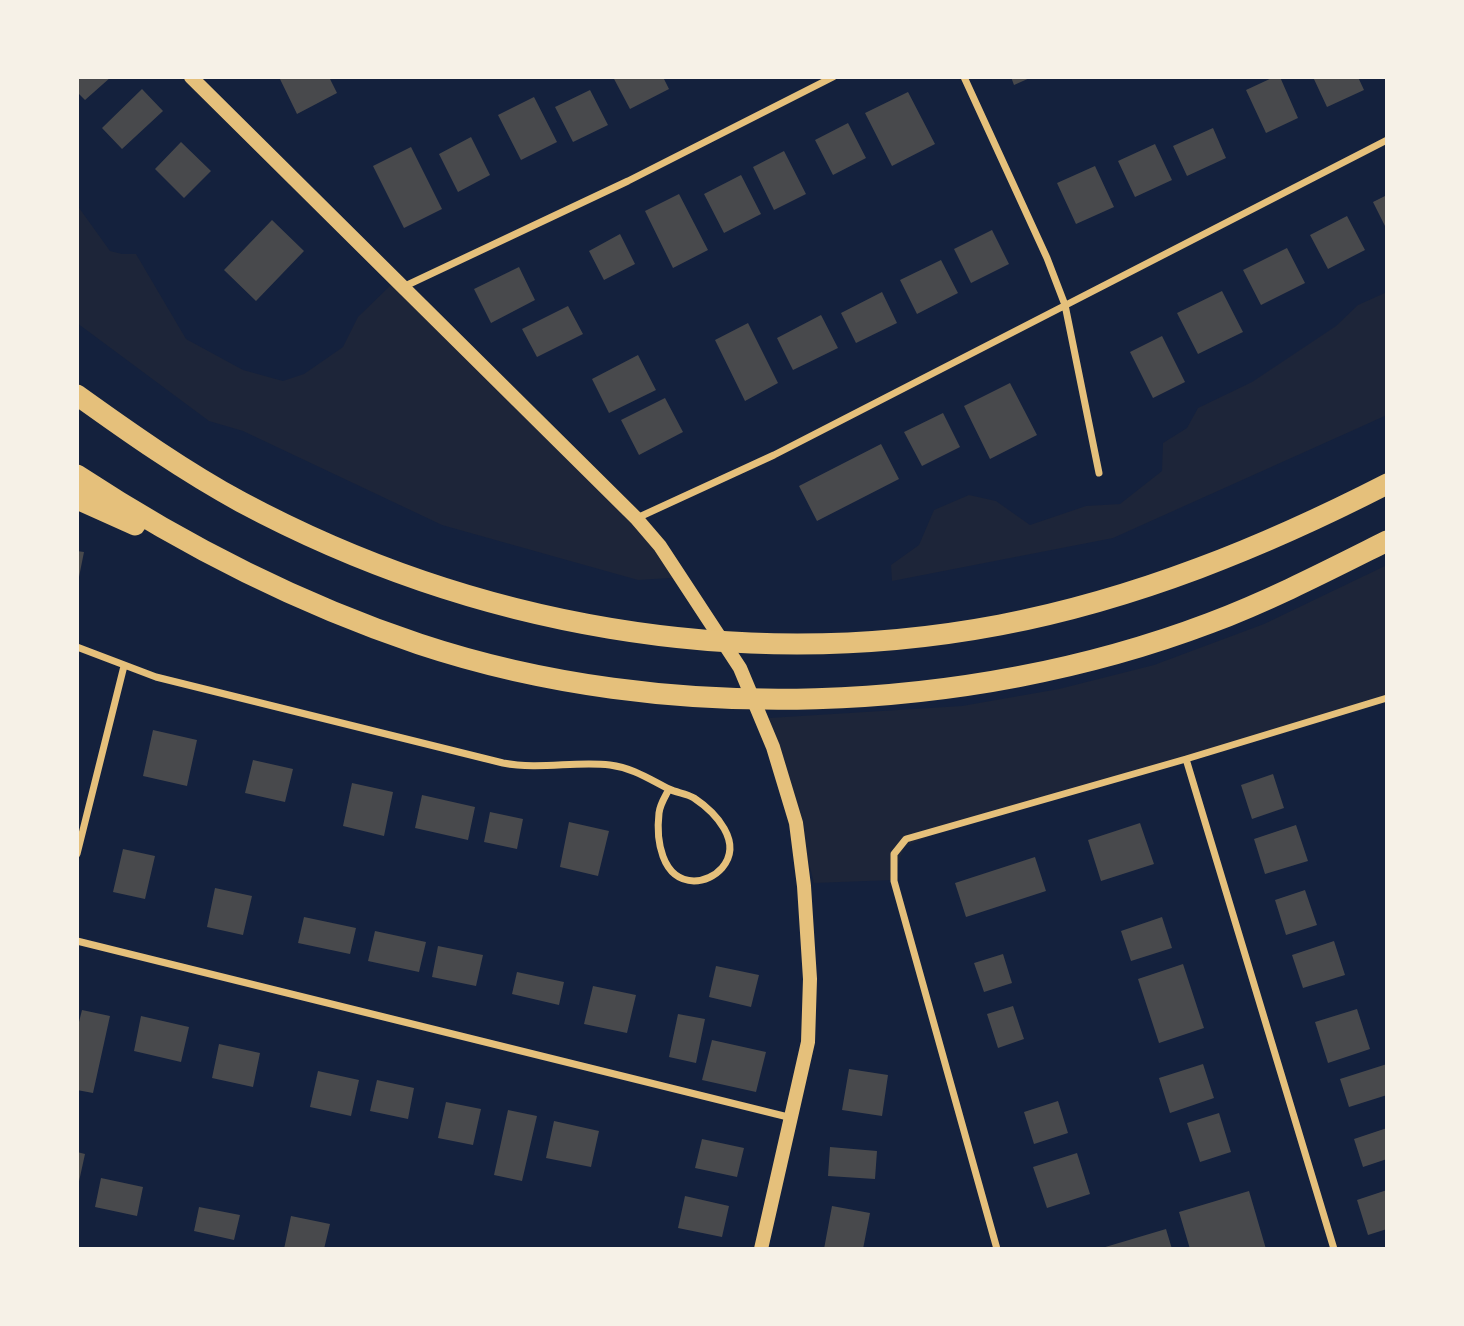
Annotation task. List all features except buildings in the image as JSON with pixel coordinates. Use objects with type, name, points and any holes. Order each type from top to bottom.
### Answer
[{"type":"highway","points":[[77,395],[156,450],[239,501],[373,564],[465,596],[539,615],[611,629],[708,640],[804,644],[880,640],[955,633],[1053,613],[1147,586],[1242,553],[1387,484]]},
{"type":"highway","points":[[77,475],[149,522],[237,570]]},
{"type":"highway","points":[[77,499],[326,610],[422,645],[521,672],[667,694],[805,698],[869,695],[968,684],[1080,663],[1209,623],[1257,604],[1387,543]]},
{"type":"main road","points":[[191,77],[636,518],[660,545],[740,668],[772,747],[796,822],[804,886],[810,979],[808,1042],[761,1249]]},
{"type":"street","points":[[402,287],[628,181],[833,77]]},
{"type":"street","points":[[964,77],[1047,258],[1065,306],[1099,473]]},
{"type":"street","points":[[636,518],[774,454],[1387,140]]},
{"type":"street","points":[[77,647],[124,666],[193,687],[503,763],[530,767],[609,765],[642,774],[695,799],[725,828],[729,837],[728,859],[707,879],[697,881],[681,878],[666,864],[662,855],[659,813],[669,789]]},
{"type":"street","points":[[77,854],[124,666]]},
{"type":"street","points":[[997,1249],[894,881],[894,854],[906,839],[1186,760],[1387,698]]},
{"type":"street","points":[[1186,760],[1334,1249]]},
{"type":"street","points":[[77,941],[792,1118]]},
{"type":"shaded area","points":[[77,205],[110,251],[136,254],[186,339],[243,370],[283,381],[304,374],[343,347],[358,317],[394,282],[686,577],[638,580],[442,525],[243,431],[209,421],[77,323]]},
{"type":"shaded area","points":[[1387,292],[1387,415],[1113,538],[892,581],[891,565],[919,545],[934,510],[969,495],[996,501],[1030,525],[1086,506],[1120,504],[1162,471],[1163,443],[1187,428],[1198,408],[1252,382],[1336,326],[1358,305]]},
{"type":"shaded area","points":[[1387,565],[1387,697],[944,830],[904,847],[893,880],[814,883],[769,727],[769,718],[962,706],[1059,689],[1154,665],[1264,624]]}]
